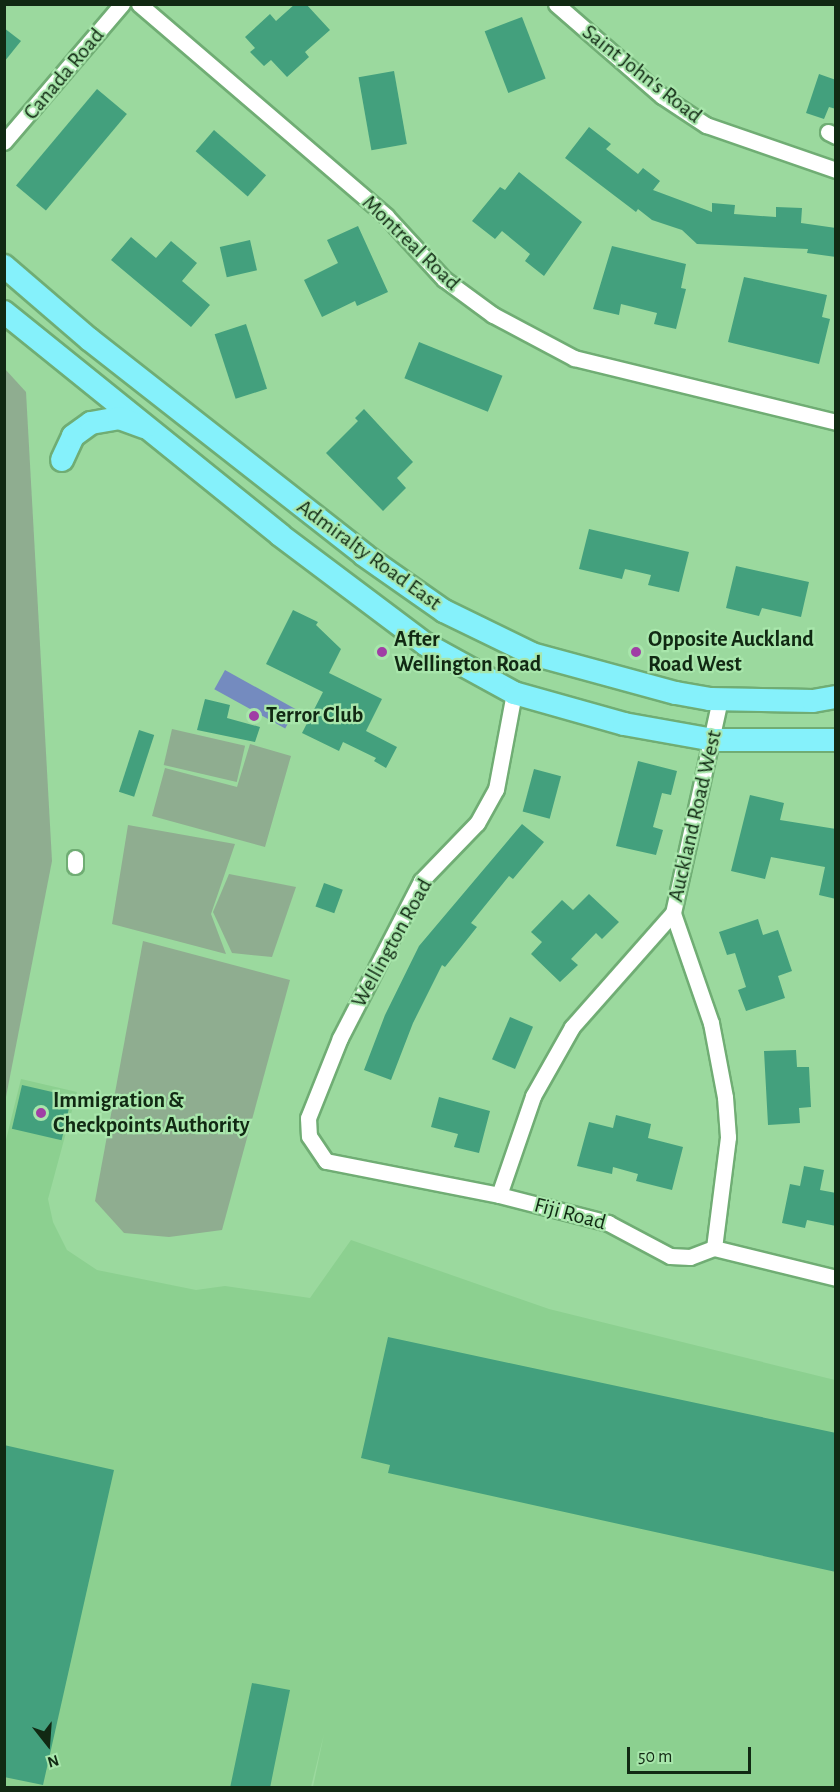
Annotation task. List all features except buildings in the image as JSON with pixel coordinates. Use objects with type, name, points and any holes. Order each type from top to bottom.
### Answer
[{"type":"main road","name":"Admiralty Road East","points":[[4,266],[89,339],[346,541],[444,611],[532,654],[635,684],[720,699],[813,701],[836,697]]},
{"type":"main road","name":"Admiralty Road East","points":[[4,312],[157,431],[280,535],[425,644],[514,693],[624,724],[714,740],[836,740]]},
{"type":"main road","points":[[62,460],[73,436],[91,423],[119,418],[157,431]]},
{"type":"street","name":"Canada Road","points":[[4,142],[122,4]]},
{"type":"street","name":"Montreal Road","points":[[139,4],[386,216],[444,279],[493,315],[574,358],[836,422]]},
{"type":"street","name":"Saint John's Road","points":[[556,4],[662,96],[706,125],[836,170]]},
{"type":"street","name":"Wellington Road","points":[[309,1136],[308,1118],[340,1038],[421,881],[477,823],[496,789],[514,693]]},
{"type":"street","name":"Auckland Road West","points":[[714,1248],[728,1137],[725,1097],[711,1023],[673,913],[714,740],[720,699]]},
{"type":"street","points":[[499,1196],[532,1096],[572,1027],[673,913]]},
{"type":"street","name":"Fiji Road","points":[[309,1136],[326,1161],[499,1196],[608,1223],[670,1256],[690,1257],[714,1248]]},
{"type":"street","points":[[714,1248],[836,1278]]},
{"type":"shaded area","points":[[5,369],[26,392],[52,861],[5,1102]]},
{"type":"shaded area","points":[[172,729],[245,746],[237,782],[164,765]]},
{"type":"shaded area","points":[[250,744],[291,756],[265,847],[152,816],[165,768],[237,787]]},
{"type":"shaded area","points":[[128,825],[235,844],[211,914],[226,954],[112,924]]},
{"type":"shaded area","points":[[229,874],[296,887],[272,957],[232,953],[213,912]]},
{"type":"shaded area","points":[[143,941],[290,980],[222,1230],[169,1237],[124,1233],[95,1201]]},
{"type":"shaded area","points":[[21,1079],[77,1092],[48,1199],[53,1222],[67,1250],[97,1270],[196,1290],[225,1286],[310,1298],[351,1240],[549,1309],[835,1380],[835,1787],[313,1787],[324,1734],[311,1787],[5,1788],[4,1148]]},
{"type":"water","points":[[225,670],[296,709],[285,729],[214,689]]},
{"type":"place","name":"After Wellington Road","points":[[382,652]]},
{"type":"place","name":"Opposite Auckland Road West","points":[[636,652]]},
{"type":"place","name":"Terror Club","points":[[254,716]]},
{"type":"place","name":"Immigration & Checkpoints Authority","points":[[41,1113]]}]
